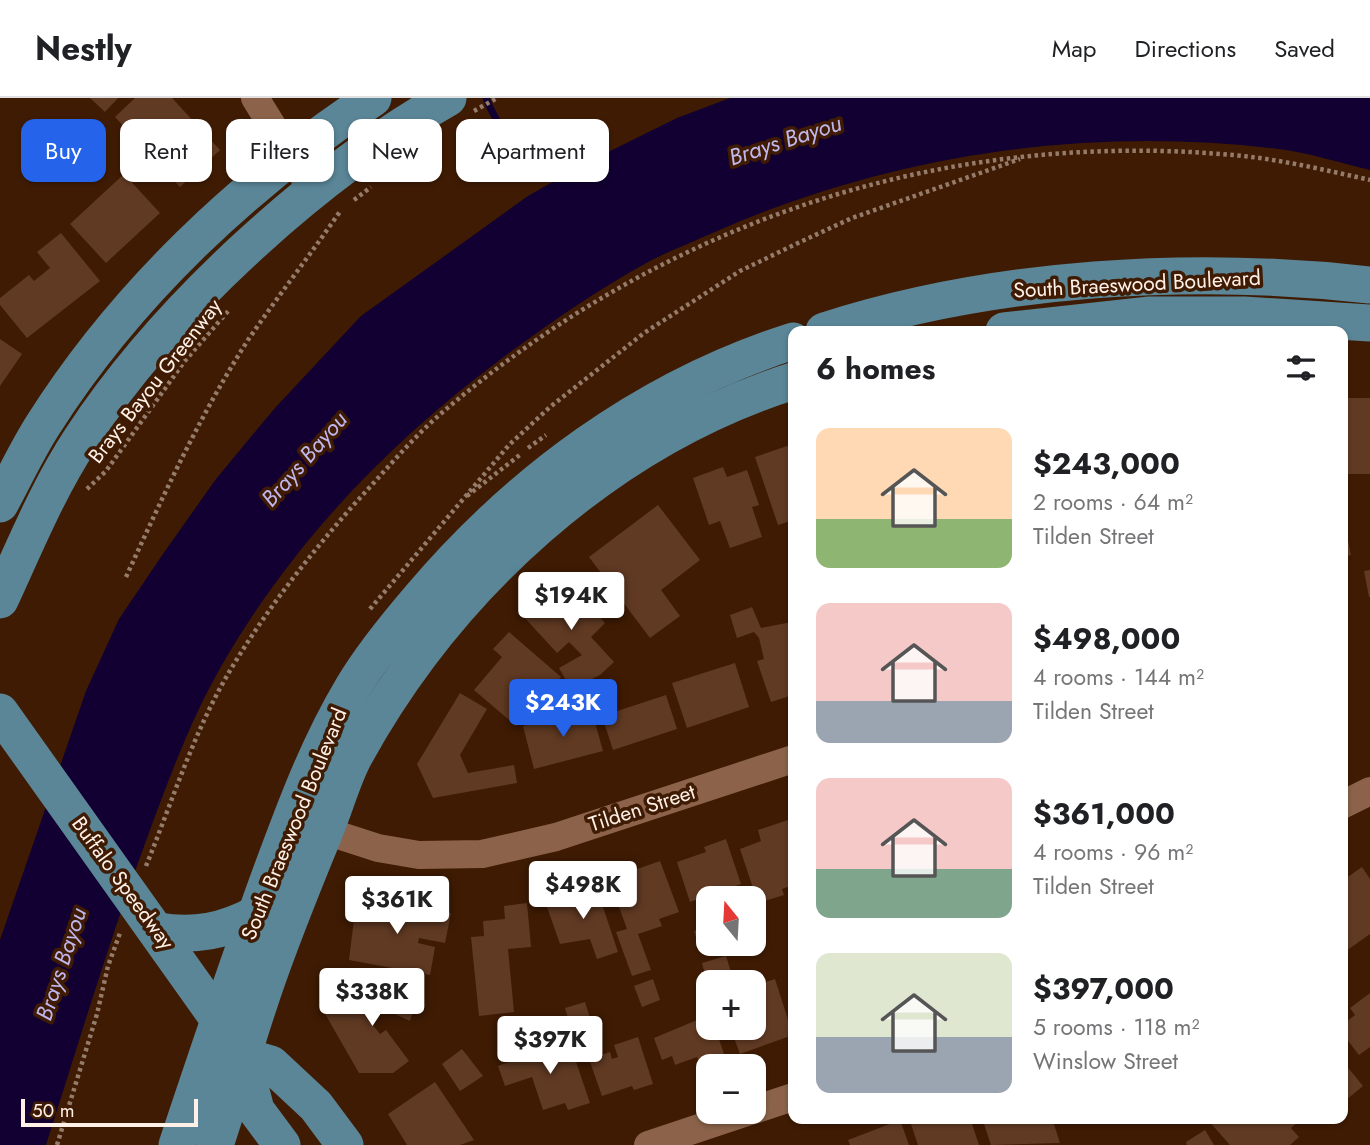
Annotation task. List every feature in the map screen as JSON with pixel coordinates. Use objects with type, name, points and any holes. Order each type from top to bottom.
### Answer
[{"type":"main road","points":[[334,126],[373,98]]},
{"type":"main road","points":[[0,600],[37,518],[80,440],[129,372],[198,297],[325,208],[436,105]]},
{"type":"main road","points":[[0,504],[43,425],[118,324],[186,248],[261,182]]},
{"type":"main road","name":"South Braeswood Boulevard","points":[[839,326],[1014,289],[1226,275],[1314,279],[1370,285]]},
{"type":"main road","name":"South Braeswood Boulevard","points":[[1050,326],[1150,315],[1244,315],[1370,323]]},
{"type":"main road","name":"South Braeswood Boulevard","points":[[177,1145],[291,820],[325,739],[353,686],[383,642],[452,561],[518,495],[584,446],[651,402],[722,367],[788,343]]},
{"type":"main road","name":"South Braeswood Boulevard","points":[[215,1145],[242,1056],[298,896],[353,760],[397,687],[450,618],[542,521],[639,453],[706,415],[788,383]]},
{"type":"main road","name":"Buffalo Speedway","points":[[0,712],[19,751],[157,930],[219,1020],[242,1056],[256,1110],[282,1145]]},
{"type":"main road","points":[[157,930],[203,933],[224,929],[256,914]]},
{"type":"main road","points":[[242,1056],[271,1064],[316,1106],[345,1145]]},
{"type":"main road","points":[[249,1145],[274,1145]]},
{"type":"street","points":[[255,98],[268,119]]},
{"type":"street","points":[[308,182],[325,208]]},
{"type":"street","name":"Tilden Street","points":[[291,820],[378,848],[419,855],[482,854],[556,837],[788,761]]},
{"type":"street","points":[[1348,802],[1370,791]]},
{"type":"street","points":[[766,1106],[788,1099]]},
{"type":"street","points":[[648,1145],[710,1124]]},
{"type":"path","points":[[126,577],[181,458],[325,208],[374,184]]},
{"type":"path","name":"Brays Bayou Greenway","points":[[78,495],[106,471],[184,362],[234,305]]},
{"type":"water","name":"Brays Bayou","points":[[730,98],[1370,98],[1370,170],[1279,149],[1133,141],[988,153],[916,166],[845,184],[776,207],[670,251],[610,284],[537,333],[460,391],[384,458],[315,533],[253,614],[204,699],[168,783],[110,946],[46,1145],[0,1145],[0,940],[86,691],[119,619],[216,479],[275,408],[361,316],[528,196],[552,182],[609,182],[609,152],[677,118]]},
{"type":"building","points":[[90,98],[118,98],[105,112]]},
{"type":"building","points":[[135,98],[172,98],[191,119],[120,119],[120,122],[115,117]]},
{"type":"building","points":[[212,141],[220,150],[212,157]]},
{"type":"building","points":[[120,178],[120,182],[131,182],[160,213],[106,263],[70,224]]},
{"type":"building","points":[[61,233],[100,281],[27,338],[0,305],[0,298],[29,275],[34,281],[50,268],[37,252]]},
{"type":"building","points":[[0,339],[22,354],[0,386]]},
{"type":"building","points":[[1348,398],[1370,398],[1370,474],[1348,474]]},
{"type":"building","points":[[788,446],[788,522],[778,525],[755,457]]},
{"type":"building","points":[[723,467],[727,477],[747,470],[759,505],[752,507],[762,537],[730,548],[720,521],[709,525],[693,478]]},
{"type":"building","points":[[658,505],[700,560],[661,590],[680,616],[650,638],[589,557]]},
{"type":"building","points":[[1370,570],[1370,597],[1369,597],[1364,571]]},
{"type":"building","points":[[564,578],[605,623],[591,637],[614,662],[600,675],[571,689],[559,668],[582,655],[569,642],[557,653],[523,616]]},
{"type":"building","points":[[752,607],[761,628],[788,623],[788,697],[771,702],[757,661],[764,659],[759,638],[754,632],[737,638],[730,615]]},
{"type":"building","points":[[509,632],[561,677],[546,695],[532,683],[519,698],[530,708],[516,726],[474,690],[502,657],[493,649]]},
{"type":"building","points":[[735,663],[749,707],[687,728],[672,683]]},
{"type":"building","points":[[460,693],[487,709],[460,755],[468,773],[514,765],[517,783],[433,798],[417,764]]},
{"type":"building","points":[[666,695],[677,729],[613,750],[602,716]]},
{"type":"building","points":[[591,708],[603,751],[534,769],[523,726]]},
{"type":"building","points":[[788,820],[788,887],[782,889],[784,895],[766,901],[766,886],[752,886],[740,849],[761,841],[758,830]]},
{"type":"building","points":[[726,839],[741,884],[696,886],[696,900],[690,902],[677,862],[706,852],[704,847]]},
{"type":"building","points":[[660,861],[679,912],[659,919],[662,926],[638,934],[651,970],[632,976],[616,932],[627,929],[609,879]]},
{"type":"building","points":[[1362,867],[1370,879],[1370,934],[1348,950],[1348,877]]},
{"type":"building","points":[[595,883],[618,952],[597,959],[590,939],[560,944],[546,904]]},
{"type":"building","points":[[362,898],[404,906],[403,912],[419,915],[420,908],[451,913],[445,943],[419,938],[418,943],[435,947],[430,975],[349,960],[355,911],[359,912]]},
{"type":"building","points":[[527,903],[531,947],[508,949],[514,1012],[479,1016],[471,937],[484,936],[483,921],[505,919],[504,906]]},
{"type":"building","points":[[726,956],[730,970],[704,970],[702,963]]},
{"type":"building","points":[[389,979],[420,987],[410,1021],[386,1010],[371,1010],[368,1019],[380,1034],[386,1030],[409,1061],[393,1073],[359,1073],[324,1012],[326,1003],[335,1005],[339,996],[348,1000],[350,994],[367,1000],[384,1001]]},
{"type":"building","points":[[653,979],[660,1000],[642,1007],[634,986]]},
{"type":"building","points":[[775,979],[788,1019],[788,1037],[740,1054],[735,1040],[766,1040],[766,982]]},
{"type":"building","points":[[1370,993],[1370,1047],[1359,1055],[1348,1041],[1348,1020],[1355,1015],[1350,1008]]},
{"type":"building","points":[[585,1002],[592,1024],[572,1031],[565,1008]]},
{"type":"building","points":[[696,1020],[696,1040],[719,1040],[724,1054],[696,1054],[696,1057],[675,1065],[672,1056],[662,1060],[654,1038]]},
{"type":"building","points":[[638,1037],[653,1084],[634,1090],[632,1086],[602,1096],[589,1059],[610,1052],[612,1059],[618,1057],[614,1045]]},
{"type":"building","points":[[569,1041],[590,1103],[568,1110],[565,1103],[543,1110],[532,1077],[505,1086],[498,1066]]},
{"type":"building","points":[[462,1049],[483,1076],[460,1091],[442,1064]]},
{"type":"building","points":[[1348,1068],[1363,1086],[1348,1098]]},
{"type":"building","points":[[435,1082],[474,1140],[460,1145],[407,1145],[388,1114]]},
{"type":"building","points":[[890,1124],[901,1124],[909,1145],[850,1145],[848,1140]]},
{"type":"building","points":[[911,1124],[972,1124],[979,1145],[918,1145]]},
{"type":"building","points":[[984,1124],[1054,1124],[1060,1143],[991,1145]]},
{"type":"building","points":[[1211,1124],[1296,1124],[1291,1128],[1299,1137],[1290,1145],[1230,1145]]},
{"type":"building","points":[[1205,1130],[1214,1145],[1187,1145],[1186,1142]]},
{"type":"waterway","points":[[486,98],[499,124],[518,147],[564,183]]}]
